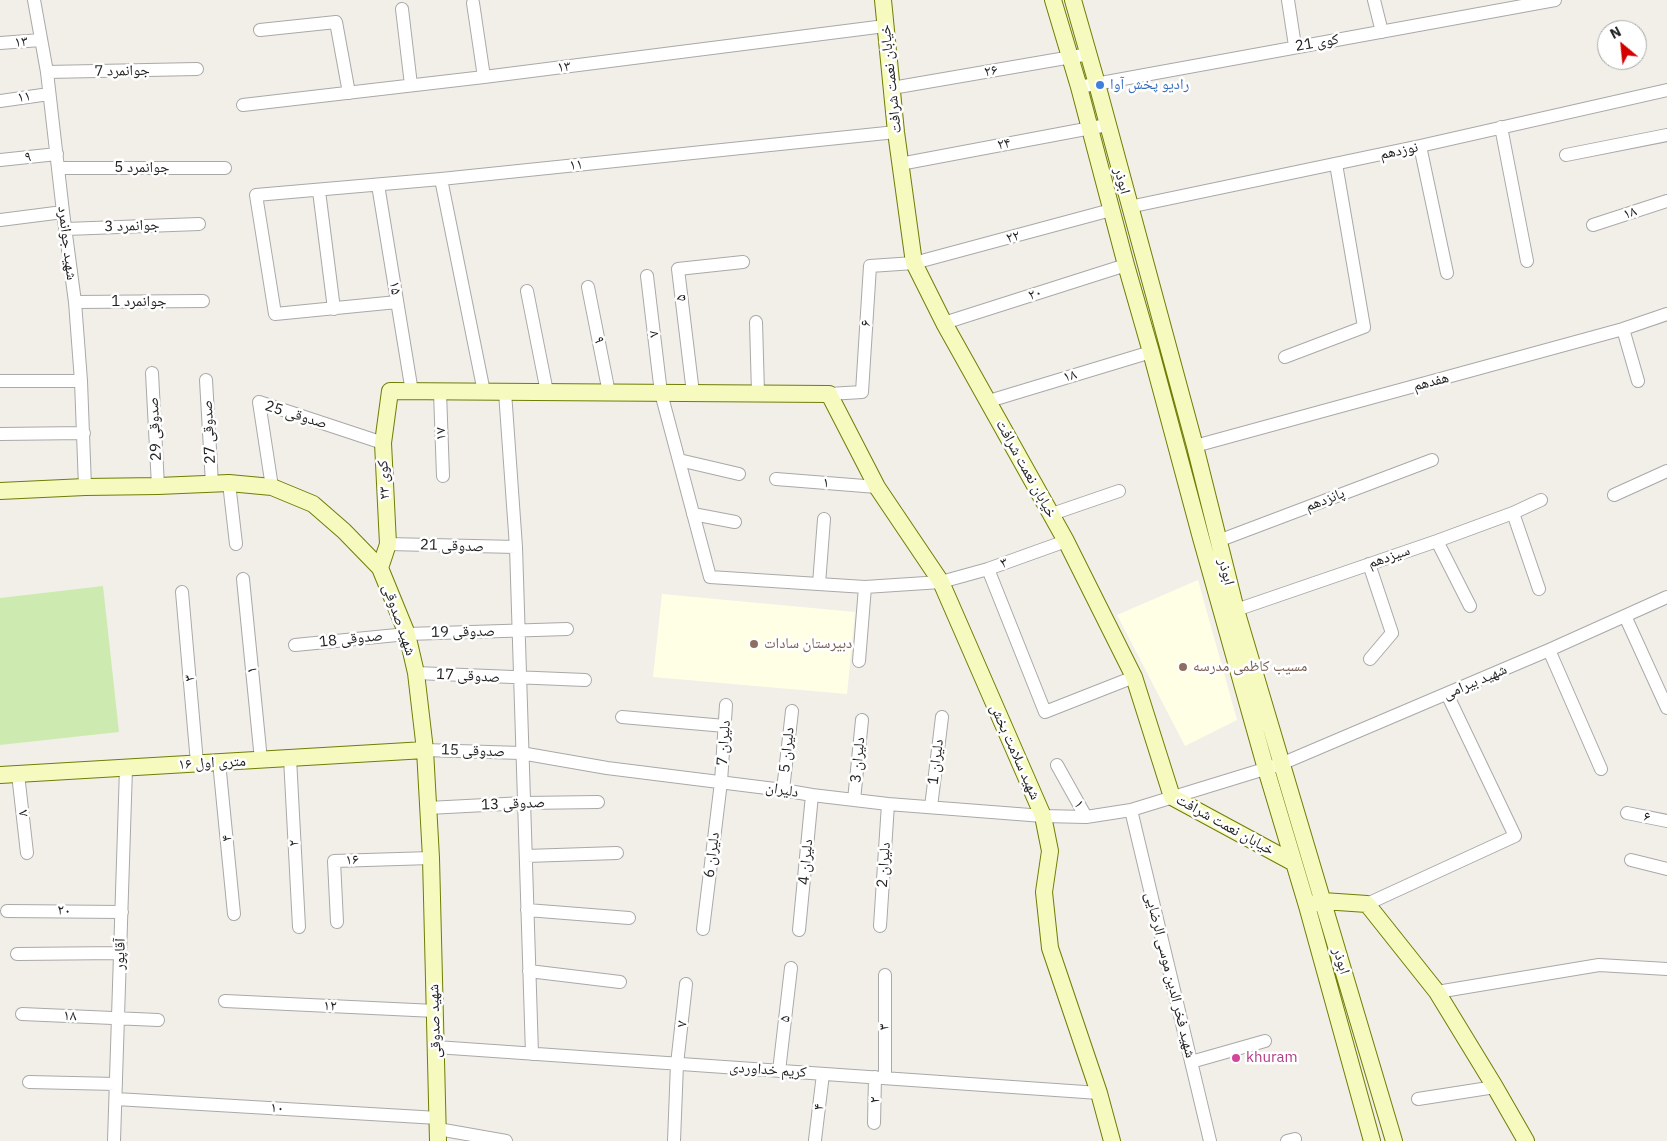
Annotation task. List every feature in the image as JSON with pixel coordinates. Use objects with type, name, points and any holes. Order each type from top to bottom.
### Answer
[{"type":"main road","name":"خیابان نعمت شرافت","points":[[883,0],[896,132],[914,263],[944,323],[1052,514],[1134,677],[1172,797],[1294,863]]},
{"type":"main road","name":"ابوذر","points":[[1054,0],[1080,87],[1126,265],[1273,766],[1323,902],[1394,1141]]},
{"type":"main road","name":"ابوذر","points":[[1072,0],[1089,54],[1195,446],[1236,610],[1294,863],[1372,1141]]},
{"type":"main road","name":"کوی ۲۳","points":[[380,568],[388,544],[382,443],[390,392],[412,392]]},
{"type":"main road","points":[[412,392],[829,394]]},
{"type":"main road","name":"شهید سلامت بخش","points":[[829,394],[877,487],[941,582],[1043,816],[1050,851],[1044,892],[1050,948],[1099,1092],[1112,1141]]},
{"type":"main road","name":"شهید صدوقی","points":[[0,491],[229,483],[272,486],[313,504],[344,531],[380,568],[407,634],[416,673],[425,750],[431,858],[438,1129]]},
{"type":"main road","name":"۱۶ متری اول","points":[[0,775],[425,750]]},
{"type":"main road","points":[[1307,906],[1323,902],[1368,904],[1437,992],[1526,1141]]},
{"type":"street","name":"شهید جوانمرد","points":[[34,0],[47,72],[59,168],[62,212],[66,229],[75,302],[84,433],[85,487]]},
{"type":"street","points":[[1288,0],[1295,46]]},
{"type":"street","points":[[1374,0],[1382,32]]},
{"type":"street","name":"کوی 21","points":[[1080,87],[1295,46],[1555,0]]},
{"type":"street","points":[[473,3],[484,77]]},
{"type":"street","points":[[402,9],[412,85]]},
{"type":"street","points":[[260,30],[336,22],[349,93]]},
{"type":"street","name":"۱۳","points":[[243,105],[484,77],[885,26]]},
{"type":"street","name":"۱۳","points":[[0,43],[41,40]]},
{"type":"street","name":"۲۶","points":[[892,88],[1089,54]]},
{"type":"street","name":"جوانمرد 7","points":[[47,72],[197,70]]},
{"type":"street","name":"نوزدهم","points":[[1129,207],[1420,146],[1667,90]]},
{"type":"street","name":"۱۱","points":[[0,101],[49,94]]},
{"type":"street","name":"۲۴","points":[[900,164],[1107,125]]},
{"type":"street","points":[[1501,127],[1527,260]]},
{"type":"street","name":"۱۱","points":[[334,309],[275,314],[256,195],[441,179],[896,132]]},
{"type":"street","points":[[1566,155],[1667,136]]},
{"type":"street","points":[[1420,146],[1447,273]]},
{"type":"street","name":"۹","points":[[0,160],[57,154]]},
{"type":"street","points":[[1285,357],[1364,327],[1336,164]]},
{"type":"street","name":"جوانمرد 5","points":[[59,168],[226,168]]},
{"type":"street","points":[[441,179],[484,392]]},
{"type":"street","name":"۱۵","points":[[378,185],[412,392]]},
{"type":"street","points":[[318,191],[334,309],[397,302]]},
{"type":"street","name":"۱۸","points":[[1593,225],[1667,201]]},
{"type":"street","name":"۲۲","points":[[914,263],[1111,210]]},
{"type":"street","points":[[0,220],[62,212]]},
{"type":"street","name":"جوانمرد 3","points":[[66,229],[199,224]]},
{"type":"street","name":"۵","points":[[693,393],[678,268],[743,262]]},
{"type":"street","name":"۶","points":[[829,394],[862,392],[870,266],[914,263]]},
{"type":"street","name":"۲۰","points":[[944,323],[1126,265]]},
{"type":"street","name":"۷","points":[[647,276],[661,393],[693,514]]},
{"type":"street","name":"۹","points":[[588,287],[609,393]]},
{"type":"street","points":[[527,291],[547,392]]},
{"type":"street","name":"جوانمرد 1","points":[[75,302],[203,301]]},
{"type":"street","name":"هفدهم","points":[[1195,446],[1623,329],[1667,314]]},
{"type":"street","points":[[756,322],[758,393]]},
{"type":"street","points":[[1623,329],[1638,381]]},
{"type":"street","name":"۱۸","points":[[988,401],[1151,352]]},
{"type":"street","name":"صدوقی 29","points":[[152,373],[158,486]]},
{"type":"street","name":"صدوقی 27","points":[[206,380],[212,484]]},
{"type":"street","points":[[0,382],[81,381]]},
{"type":"street","name":"۱۷","points":[[440,392],[443,476]]},
{"type":"street","points":[[504,392],[516,547],[521,753],[532,1054]]},
{"type":"street","name":"صدوقی 25","points":[[272,486],[259,402],[382,443]]},
{"type":"street","points":[[0,434],[84,433]]},
{"type":"street","points":[[679,460],[739,474]]},
{"type":"street","name":"پانزدهم","points":[[1218,541],[1432,460]]},
{"type":"street","points":[[1614,495],[1667,471]]},
{"type":"street","name":"۱","points":[[776,479],[877,487]]},
{"type":"street","points":[[229,483],[236,544]]},
{"type":"street","points":[[1052,514],[1119,491]]},
{"type":"street","name":"سیزدهم","points":[[1236,610],[1437,541],[1513,513],[1541,500]]},
{"type":"street","points":[[1513,513],[1539,589]]},
{"type":"street","points":[[693,514],[735,522]]},
{"type":"street","name":"۳","points":[[693,514],[710,577],[865,587],[941,582],[988,569],[1066,541]]},
{"type":"street","points":[[819,584],[824,519]]},
{"type":"street","points":[[1437,541],[1470,606]]},
{"type":"street","name":"صدوقی 21","points":[[388,544],[516,547]]},
{"type":"street","points":[[1369,564],[1392,634],[1370,658]]},
{"type":"street","points":[[988,569],[1045,712],[1134,677]]},
{"type":"street","name":"۱","points":[[243,579],[262,760]]},
{"type":"street","points":[[859,661],[865,587]]},
{"type":"street","name":"۳","points":[[182,592],[197,763]]},
{"type":"street","name":"شهید بیرامی","points":[[1172,797],[1273,766],[1447,694],[1667,597]]},
{"type":"street","points":[[1625,616],[1667,708]]},
{"type":"street","name":"صدوقی 19","points":[[407,634],[567,630]]},
{"type":"street","name":"صدوقی 18","points":[[295,645],[407,634]]},
{"type":"street","points":[[1549,650],[1601,769]]},
{"type":"street","name":"صدوقی 17","points":[[416,673],[585,680]]},
{"type":"street","points":[[1368,904],[1515,836],[1447,694]]},
{"type":"street","name":"دلیران 7","points":[[721,782],[726,704]]},
{"type":"street","name":"دلیران 5","points":[[783,790],[792,711]]},
{"type":"street","points":[[622,717],[725,726]]},
{"type":"street","name":"دلیران 1","points":[[931,807],[942,717]]},
{"type":"street","name":"دلیران 3","points":[[854,800],[862,720]]},
{"type":"street","name":"صدوقی 15","points":[[425,750],[521,753]]},
{"type":"street","name":"دلیران","points":[[521,753],[606,768],[812,795],[888,804],[1043,816],[1086,817],[1131,810],[1172,797]]},
{"type":"street","name":"۲","points":[[290,758],[299,927]]},
{"type":"street","name":"۴","points":[[219,762],[234,914]]},
{"type":"street","name":"۱","points":[[1057,764],[1086,817]]},
{"type":"street","name":"آقاپور","points":[[114,1141],[126,768]]},
{"type":"street","name":"۸","points":[[18,774],[27,853]]},
{"type":"street","name":"دلیران 6","points":[[703,928],[721,782]]},
{"type":"street","name":"دلیران 4","points":[[799,930],[812,795]]},
{"type":"street","name":"صدوقی 13","points":[[428,808],[524,803],[598,802]]},
{"type":"street","name":"دلیران 2","points":[[880,926],[888,804]]},
{"type":"street","name":"شهید فخر الدین موسی الرضایی","points":[[1131,810],[1210,1141]]},
{"type":"street","name":"۶","points":[[1627,813],[1667,821]]},
{"type":"street","points":[[526,856],[617,853]]},
{"type":"street","name":"۱۶","points":[[337,922],[334,861],[431,858]]},
{"type":"street","points":[[1631,860],[1667,869]]},
{"type":"street","points":[[527,910],[629,918]]},
{"type":"street","name":"۲۰","points":[[7,911],[122,912]]},
{"type":"street","points":[[17,954],[120,953]]},
{"type":"street","points":[[1437,992],[1599,965],[1667,969]]},
{"type":"street","name":"۵","points":[[779,1071],[792,968]]},
{"type":"street","points":[[529,971],[620,982]]},
{"type":"street","name":"۳","points":[[880,1078],[886,975]]},
{"type":"street","name":"۷","points":[[674,1141],[677,1064],[686,984]]},
{"type":"street","name":"۱۲","points":[[225,1001],[435,1011]]},
{"type":"street","name":"۱۸","points":[[22,1014],[158,1020]]},
{"type":"street","points":[[1191,1062],[1265,1041]]},
{"type":"street","name":"کریم خداوردی","points":[[436,1047],[1099,1092]]},
{"type":"street","name":"۴","points":[[815,1140],[823,1074]]},
{"type":"street","name":"۲","points":[[874,1123],[880,1078]]},
{"type":"street","points":[[29,1082],[116,1084]]},
{"type":"street","points":[[1418,1099],[1495,1087]]},
{"type":"street","name":"۱۰","points":[[116,1099],[438,1129],[506,1141]]},
{"type":"shaded area","name":"مسیب کاظمی مدرسه","points":[[1198,580],[1237,720],[1185,746],[1117,615]]},
{"type":"shaded area","name":"دبیرستان سادات","points":[[662,594],[855,612],[847,694],[653,677]]},
{"type":"green space","points":[[103,586],[119,732],[0,745],[0,598]]},
{"type":"place","name":"رادیو پخش آوا","points":[[1100,85]]},
{"type":"place","name":"دبیرستان سادات","points":[[754,644]]},
{"type":"place","name":"مسیب کاظمی مدرسه","points":[[1183,667]]},
{"type":"place","name":"khuram","points":[[1236,1058]]}]
